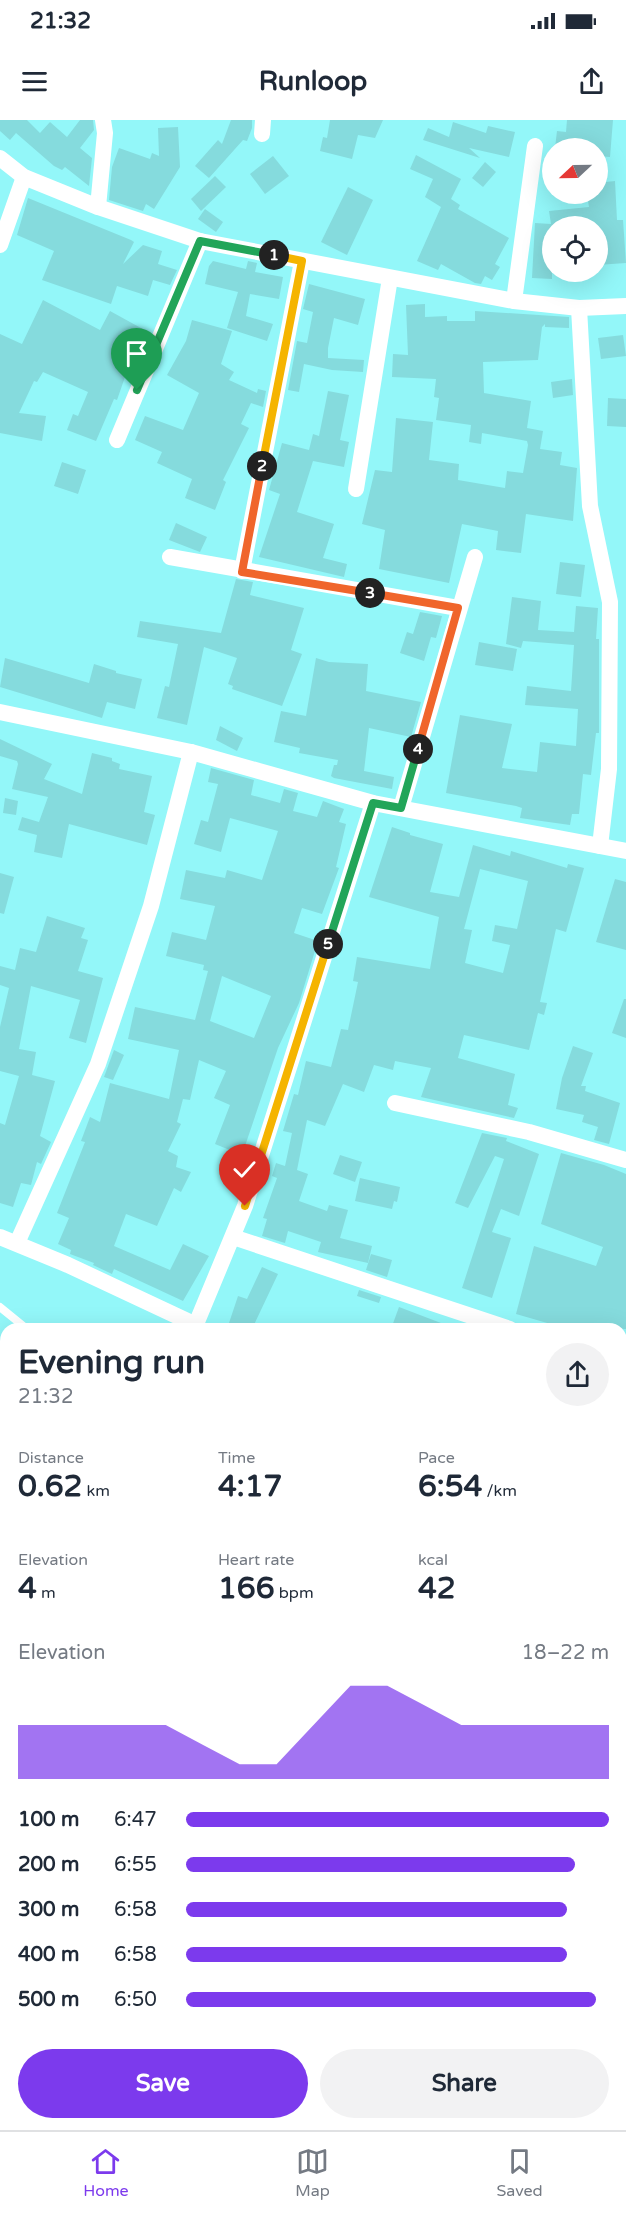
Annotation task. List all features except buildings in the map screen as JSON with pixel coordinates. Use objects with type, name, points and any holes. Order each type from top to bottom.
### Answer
[{"type":"street","points":[[98,207],[105,133],[103,120]]},
{"type":"street","points":[[514,301],[535,146]]},
{"type":"street","points":[[0,158],[24,177],[98,207],[200,241],[514,301],[579,308],[626,306]]},
{"type":"street","points":[[0,245],[24,177]]},
{"type":"street","points":[[117,440],[200,241]]},
{"type":"street","points":[[242,572],[302,261]]},
{"type":"street","points":[[356,489],[390,278]]},
{"type":"street","points":[[579,308],[590,506],[610,602],[609,769],[600,846]]},
{"type":"street","points":[[170,557],[242,572],[458,608]]},
{"type":"street","points":[[401,808],[458,608],[475,557]]},
{"type":"street","points":[[0,712],[191,752],[373,803],[626,851]]},
{"type":"street","points":[[17,1243],[98,1064],[151,906],[191,752]]},
{"type":"street","points":[[197,1323],[233,1237],[373,803]]},
{"type":"street","points":[[395,1103],[529,1132],[626,1160]]},
{"type":"street","points":[[0,1237],[187,1323]]},
{"type":"street","points":[[233,1237],[478,1323]]},
{"type":"lane","points":[[0,1307],[20,1323]]},
{"type":"route","points":[[137,390],[200,241],[302,261],[242,572],[458,608],[401,808],[373,803],[245,1206]]}]
